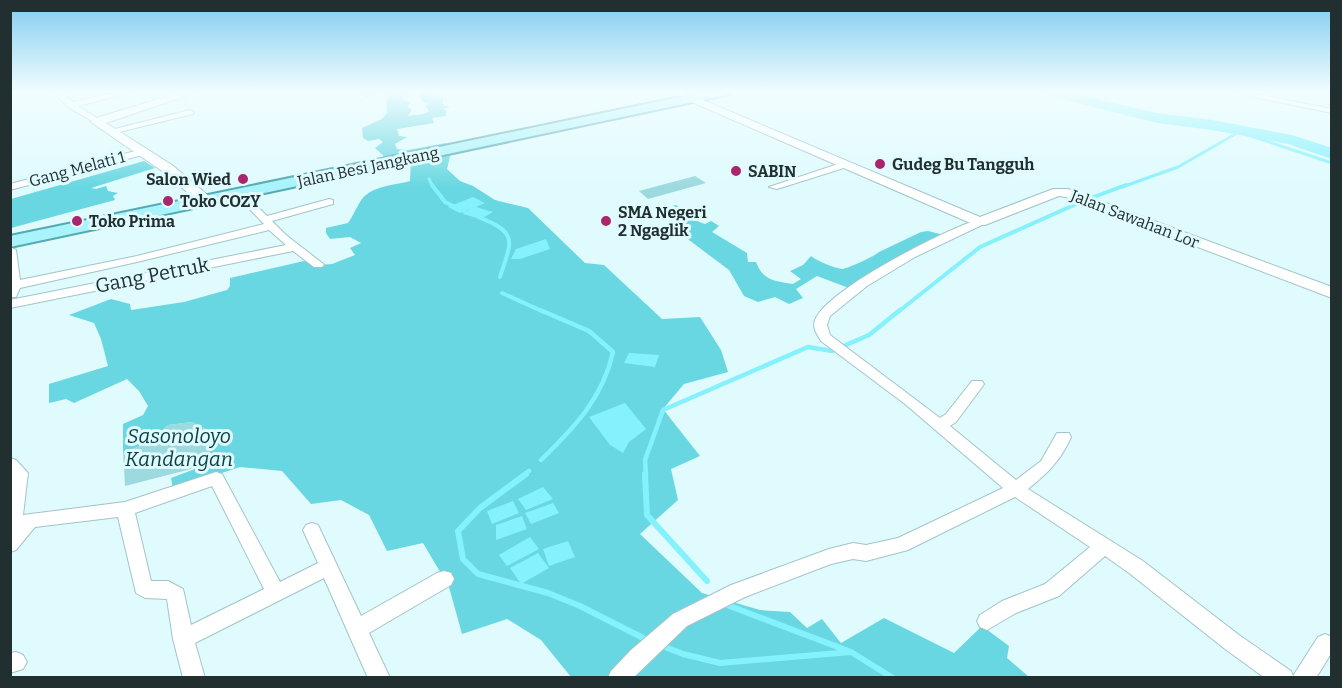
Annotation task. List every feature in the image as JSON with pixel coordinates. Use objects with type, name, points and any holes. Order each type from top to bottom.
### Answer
[{"type":"main road","points":[[99,123],[184,180],[205,201]]},
{"type":"main road","name":"Jalan Besi Jangkang","points":[[10,242],[572,123]]},
{"type":"main road","points":[[748,123],[980,222]]},
{"type":"main road","name":"Jalan Sawahan Lor","points":[[980,222],[1058,192],[1068,193],[1332,293]]},
{"type":"street","points":[[111,131],[144,123]]},
{"type":"street","name":"Gang Melati 1","points":[[10,187],[143,152]]},
{"type":"street","points":[[774,187],[844,165]]},
{"type":"street","points":[[239,194],[267,223],[318,265]]},
{"type":"street","points":[[15,285],[137,259],[267,223],[329,202]]},
{"type":"street","points":[[980,222],[887,267],[832,308],[822,319],[821,331],[826,338],[940,425],[1016,489],[1136,567],[1232,642],[1283,678]]},
{"type":"street","name":"Gang Petruk","points":[[10,304],[294,247]]},
{"type":"street","points":[[10,250],[15,285],[10,298]]},
{"type":"street","points":[[940,425],[951,418],[961,407],[977,384]]},
{"type":"street","points":[[619,678],[638,657],[680,620],[738,591],[829,557],[853,551],[866,552],[902,545],[1016,489],[1047,465],[1059,449],[1063,437]]},
{"type":"street","points":[[10,464],[20,473],[22,522],[10,545]]},
{"type":"street","points":[[22,522],[125,510],[216,478],[276,593]]},
{"type":"street","points":[[125,510],[142,587],[145,590],[173,591],[176,595],[183,639],[194,678]]},
{"type":"street","points":[[312,530],[379,678]]},
{"type":"street","points":[[987,621],[1009,607],[1052,590],[1104,546]]},
{"type":"street","points":[[183,639],[330,566]]},
{"type":"street","points":[[358,629],[444,579]]},
{"type":"street","points":[[1303,678],[1325,644]]},
{"type":"green space","points":[[695,176],[706,183],[648,199],[639,191]]},
{"type":"green space","name":"Sasonoloyo Kandangan","points":[[192,422],[219,435],[203,466],[125,486],[123,452],[149,443],[168,425]]},
{"type":"shaded area","points":[[373,123],[433,123],[397,129],[399,136],[407,137],[395,144],[397,149],[408,150],[446,143],[451,152],[447,169],[460,181],[473,186],[495,200],[528,208],[585,263],[604,265],[662,319],[700,317],[721,350],[728,372],[684,384],[663,409],[700,456],[671,469],[678,500],[640,534],[702,593],[760,610],[790,612],[807,628],[822,619],[841,643],[884,618],[954,653],[982,626],[1009,646],[1007,658],[1029,677],[571,677],[541,640],[507,619],[462,634],[449,587],[423,543],[387,551],[369,515],[341,500],[311,504],[282,471],[240,467],[173,489],[171,478],[203,466],[218,435],[192,422],[168,425],[149,443],[123,452],[123,424],[143,415],[148,406],[139,391],[127,379],[74,403],[66,399],[49,403],[49,384],[108,366],[94,323],[69,315],[111,299],[130,304],[131,310],[184,302],[227,290],[230,286],[230,278],[304,261],[318,265],[332,264],[355,255],[350,248],[361,243],[350,237],[330,239],[326,228],[348,223],[362,199],[372,191],[410,181],[411,159],[390,162],[375,148],[383,142],[379,139],[368,141],[363,138],[362,128]]},
{"type":"shaded area","points":[[144,161],[155,168],[91,188],[106,186],[108,191],[118,193],[113,196],[115,200],[11,228],[11,199]]},
{"type":"shaded area","points":[[473,197],[485,203],[476,207],[493,212],[481,219],[463,214],[470,209],[460,213],[448,207]]},
{"type":"shaded area","points":[[676,205],[688,208],[690,214],[698,215],[694,220],[705,224],[711,221],[719,226],[712,232],[747,253],[748,262],[756,262],[766,277],[793,284],[801,279],[790,271],[803,265],[811,256],[842,269],[921,232],[928,231],[948,236],[854,290],[817,276],[796,289],[803,298],[789,304],[775,297],[758,302],[744,296],[729,270],[689,240],[661,209]]},
{"type":"shaded area","points":[[546,239],[550,249],[520,259],[511,259],[516,249]]},
{"type":"shaded area","points":[[629,353],[659,355],[655,367],[624,363]]},
{"type":"shaded area","points":[[625,403],[646,429],[629,442],[623,453],[610,445],[589,417]]},
{"type":"shaded area","points":[[543,487],[553,499],[526,510],[518,499]]},
{"type":"shaded area","points":[[513,501],[519,513],[492,524],[487,511]]},
{"type":"shaded area","points":[[553,503],[559,513],[531,524],[525,513]]},
{"type":"shaded area","points":[[522,516],[527,529],[496,540],[496,525]]},
{"type":"shaded area","points":[[530,537],[539,549],[507,566],[499,555]]},
{"type":"shaded area","points":[[568,541],[575,557],[549,566],[543,549]]},
{"type":"shaded area","points":[[538,553],[549,568],[521,584],[510,568]]},
{"type":"waterway","points":[[1197,123],[1292,140],[1332,154]]},
{"type":"waterway","points":[[1122,187],[1178,167],[1239,132],[1332,163]]},
{"type":"waterway","points":[[429,179],[432,185]]},
{"type":"waterway","points":[[432,185],[445,202],[470,214]]},
{"type":"waterway","points":[[1091,198],[1126,185]]},
{"type":"waterway","points":[[898,312],[980,247],[1083,201]]},
{"type":"waterway","points":[[478,217],[501,228],[509,240],[500,277]]},
{"type":"waterway","points":[[502,293],[544,312]]},
{"type":"waterway","points":[[540,310],[589,331],[613,352],[595,398],[576,424],[541,460]]},
{"type":"waterway","points":[[646,475],[645,460],[663,410],[808,347],[832,351],[869,335],[900,310]]},
{"type":"waterway","points":[[524,475],[529,471]]},
{"type":"waterway","points":[[526,474],[480,508],[458,531],[463,559],[478,574],[548,593],[580,606],[649,641]]},
{"type":"waterway","points":[[645,474],[647,515],[707,581]]},
{"type":"waterway","points":[[727,605],[851,652]]},
{"type":"waterway","points":[[660,645],[683,654],[720,663],[851,652]]},
{"type":"waterway","points":[[851,652],[893,678]]},
{"type":"place","name":"Gudeg Bu Tangguh","points":[[880,164]]},
{"type":"place","name":"SABIN","points":[[736,171]]},
{"type":"place","name":"Salon Wied","points":[[243,179]]},
{"type":"place","name":"Toko COZY","points":[[168,201]]},
{"type":"place","name":"Toko Prima","points":[[77,221]]},
{"type":"place","name":"SMA Negeri 2 Ngaglik","points":[[606,221]]}]
